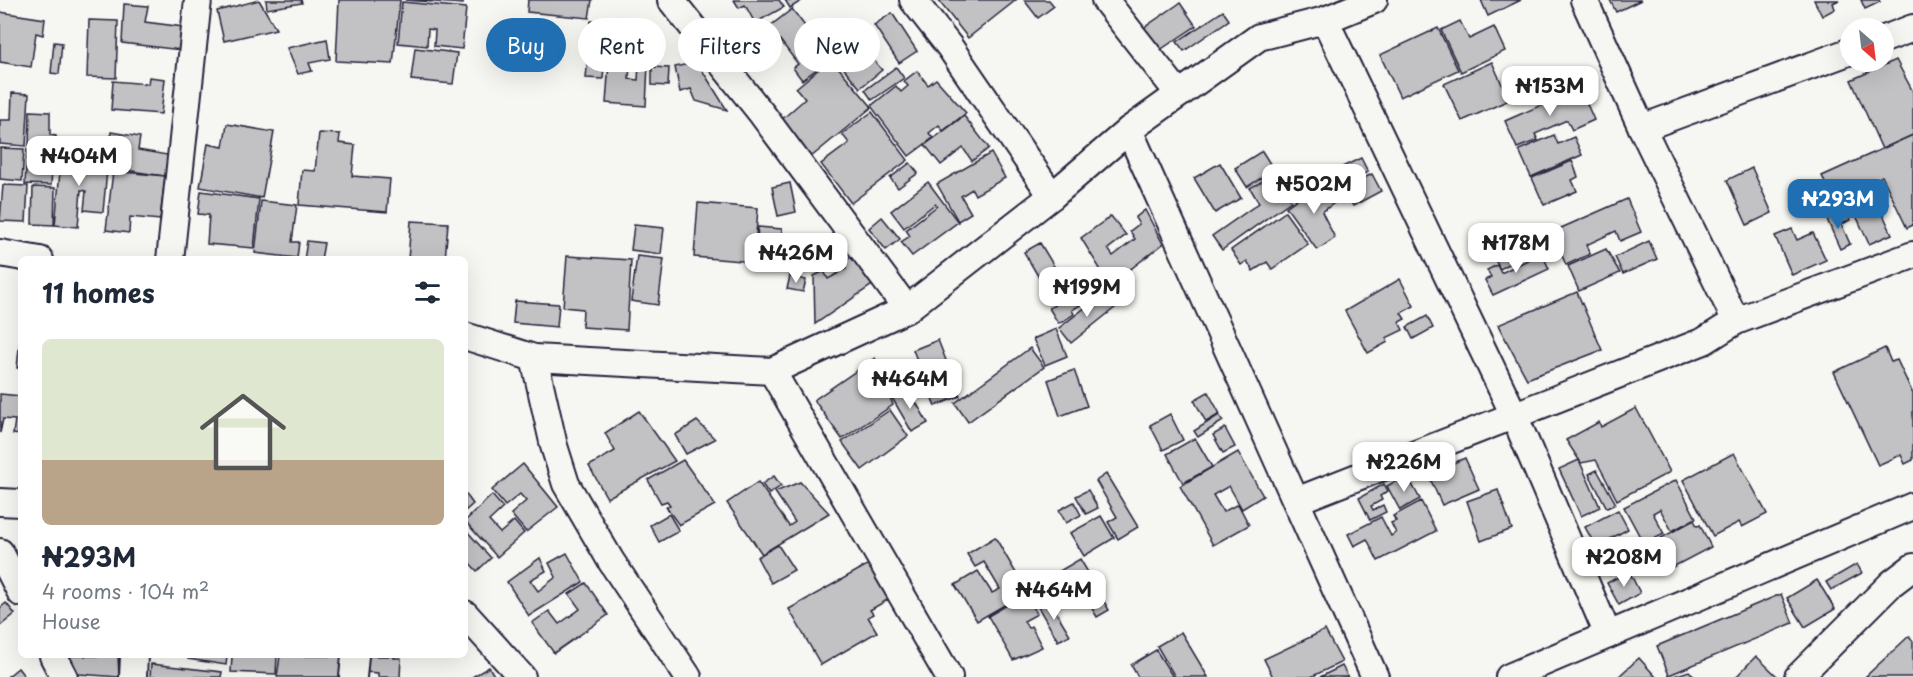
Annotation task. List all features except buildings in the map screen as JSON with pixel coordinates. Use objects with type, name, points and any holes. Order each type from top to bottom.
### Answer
[{"type":"street","points":[[170,256],[198,0]]},
{"type":"street","points":[[672,0],[762,114],[907,309]]},
{"type":"street","points":[[913,0],[949,46],[1052,196]]},
{"type":"street","points":[[1105,0],[1179,94]]},
{"type":"street","points":[[468,337],[534,358],[772,371],[907,309],[1052,196],[1129,130],[1259,37],[1325,20],[1374,0]]},
{"type":"street","points":[[1584,0],[1642,128],[1736,321]]},
{"type":"street","points":[[1325,20],[1514,415],[1608,635]]},
{"type":"street","points":[[1894,35],[1913,28]]},
{"type":"street","points":[[1642,128],[1840,55]]},
{"type":"street","points":[[1129,130],[1375,677]]},
{"type":"street","points":[[0,253],[18,256]]},
{"type":"street","points":[[1296,501],[1704,341],[1736,321],[1913,255]]},
{"type":"street","points":[[534,358],[554,446],[566,484],[611,561],[688,677]]},
{"type":"street","points":[[772,371],[949,677]]},
{"type":"street","points":[[0,502],[18,503]]},
{"type":"street","points":[[1509,677],[1913,506]]},
{"type":"street","points":[[0,552],[18,587]]},
{"type":"street","points":[[1798,677],[1892,583],[1913,567]]},
{"type":"street","points":[[468,617],[522,677]]},
{"type":"street","points":[[54,658],[64,677]]},
{"type":"street","points":[[133,677],[134,658]]},
{"type":"street","points":[[353,677],[355,658]]}]
